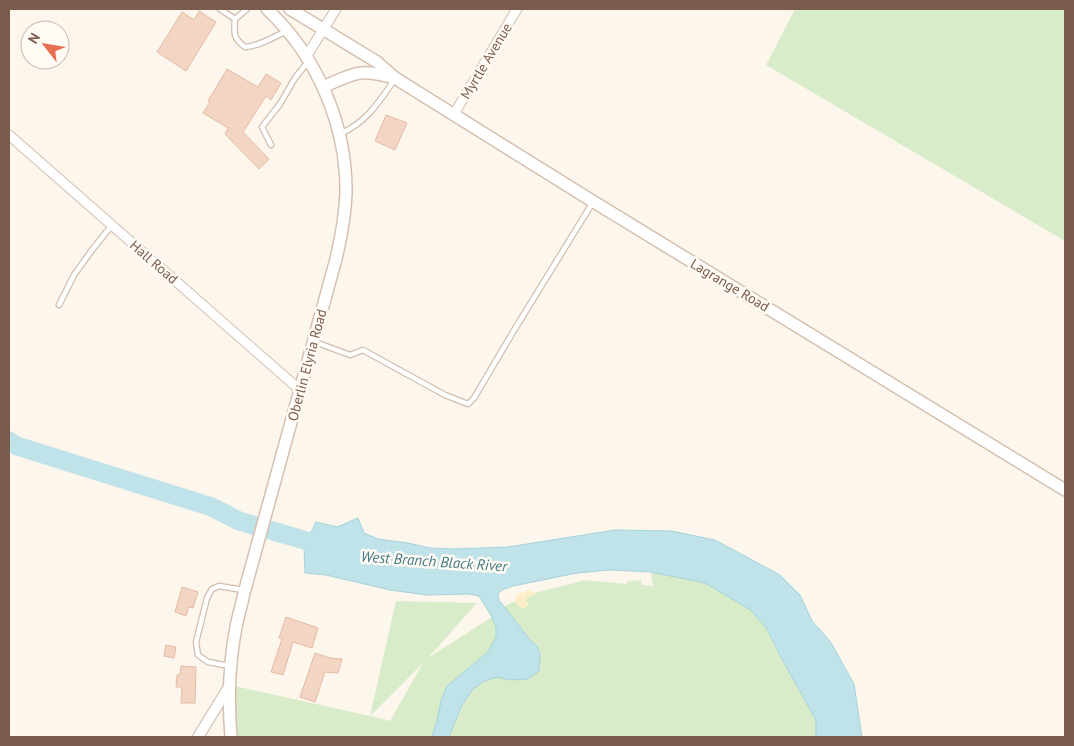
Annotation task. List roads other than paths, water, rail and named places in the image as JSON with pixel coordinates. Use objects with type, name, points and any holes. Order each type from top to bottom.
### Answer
[{"type":"main road","name":"Oberlin Elyria Road","points":[[231,737],[230,685],[236,628],[342,238],[346,194],[345,172],[339,135],[323,87],[308,59],[288,31],[267,9]]},
{"type":"main road","name":"Lagrange Road","points":[[290,9],[378,62],[396,78],[594,202],[1065,490]]},
{"type":"main road","name":"Lagrange Road","points":[[323,87],[360,73],[396,78]]},
{"type":"street","points":[[308,59],[323,28],[336,9]]},
{"type":"street","name":"Myrtle Avenue","points":[[454,114],[518,9]]},
{"type":"street","name":"Hall Road","points":[[9,135],[300,390]]},
{"type":"street","points":[[198,737],[230,685]]},
{"type":"lane","points":[[220,9],[235,19]]},
{"type":"lane","points":[[247,9],[235,19],[234,32],[238,41],[245,47],[264,42],[288,31]]},
{"type":"lane","points":[[271,145],[262,127],[280,104],[308,59]]},
{"type":"lane","points":[[339,135],[353,129],[363,120],[378,104],[396,78]]},
{"type":"lane","points":[[314,341],[350,355],[363,350],[445,395],[468,404],[474,398],[594,202]]},
{"type":"lane","points":[[59,305],[74,275],[112,226]]},
{"type":"lane","points":[[231,666],[208,662],[198,655],[196,642],[207,598],[212,589],[219,586],[245,591]]},
{"type":"water","points":[[358,518],[364,533],[378,539],[430,548],[508,547],[615,530],[671,531],[715,540],[780,575],[800,595],[812,621],[830,641],[854,684],[862,737],[816,737],[816,720],[767,629],[751,610],[705,583],[651,572],[610,570],[577,573],[502,590],[498,594],[499,600],[530,640],[538,647],[540,656],[539,671],[528,679],[511,680],[497,677],[484,681],[472,690],[461,707],[449,737],[432,737],[441,701],[447,686],[488,652],[496,637],[496,627],[479,596],[468,594],[427,595],[390,590],[326,575],[305,573],[304,547],[316,522],[337,527]]},
{"type":"waterway","name":"West Branch Black River","points":[[9,441],[17,446],[212,507],[239,521],[331,548]]}]
